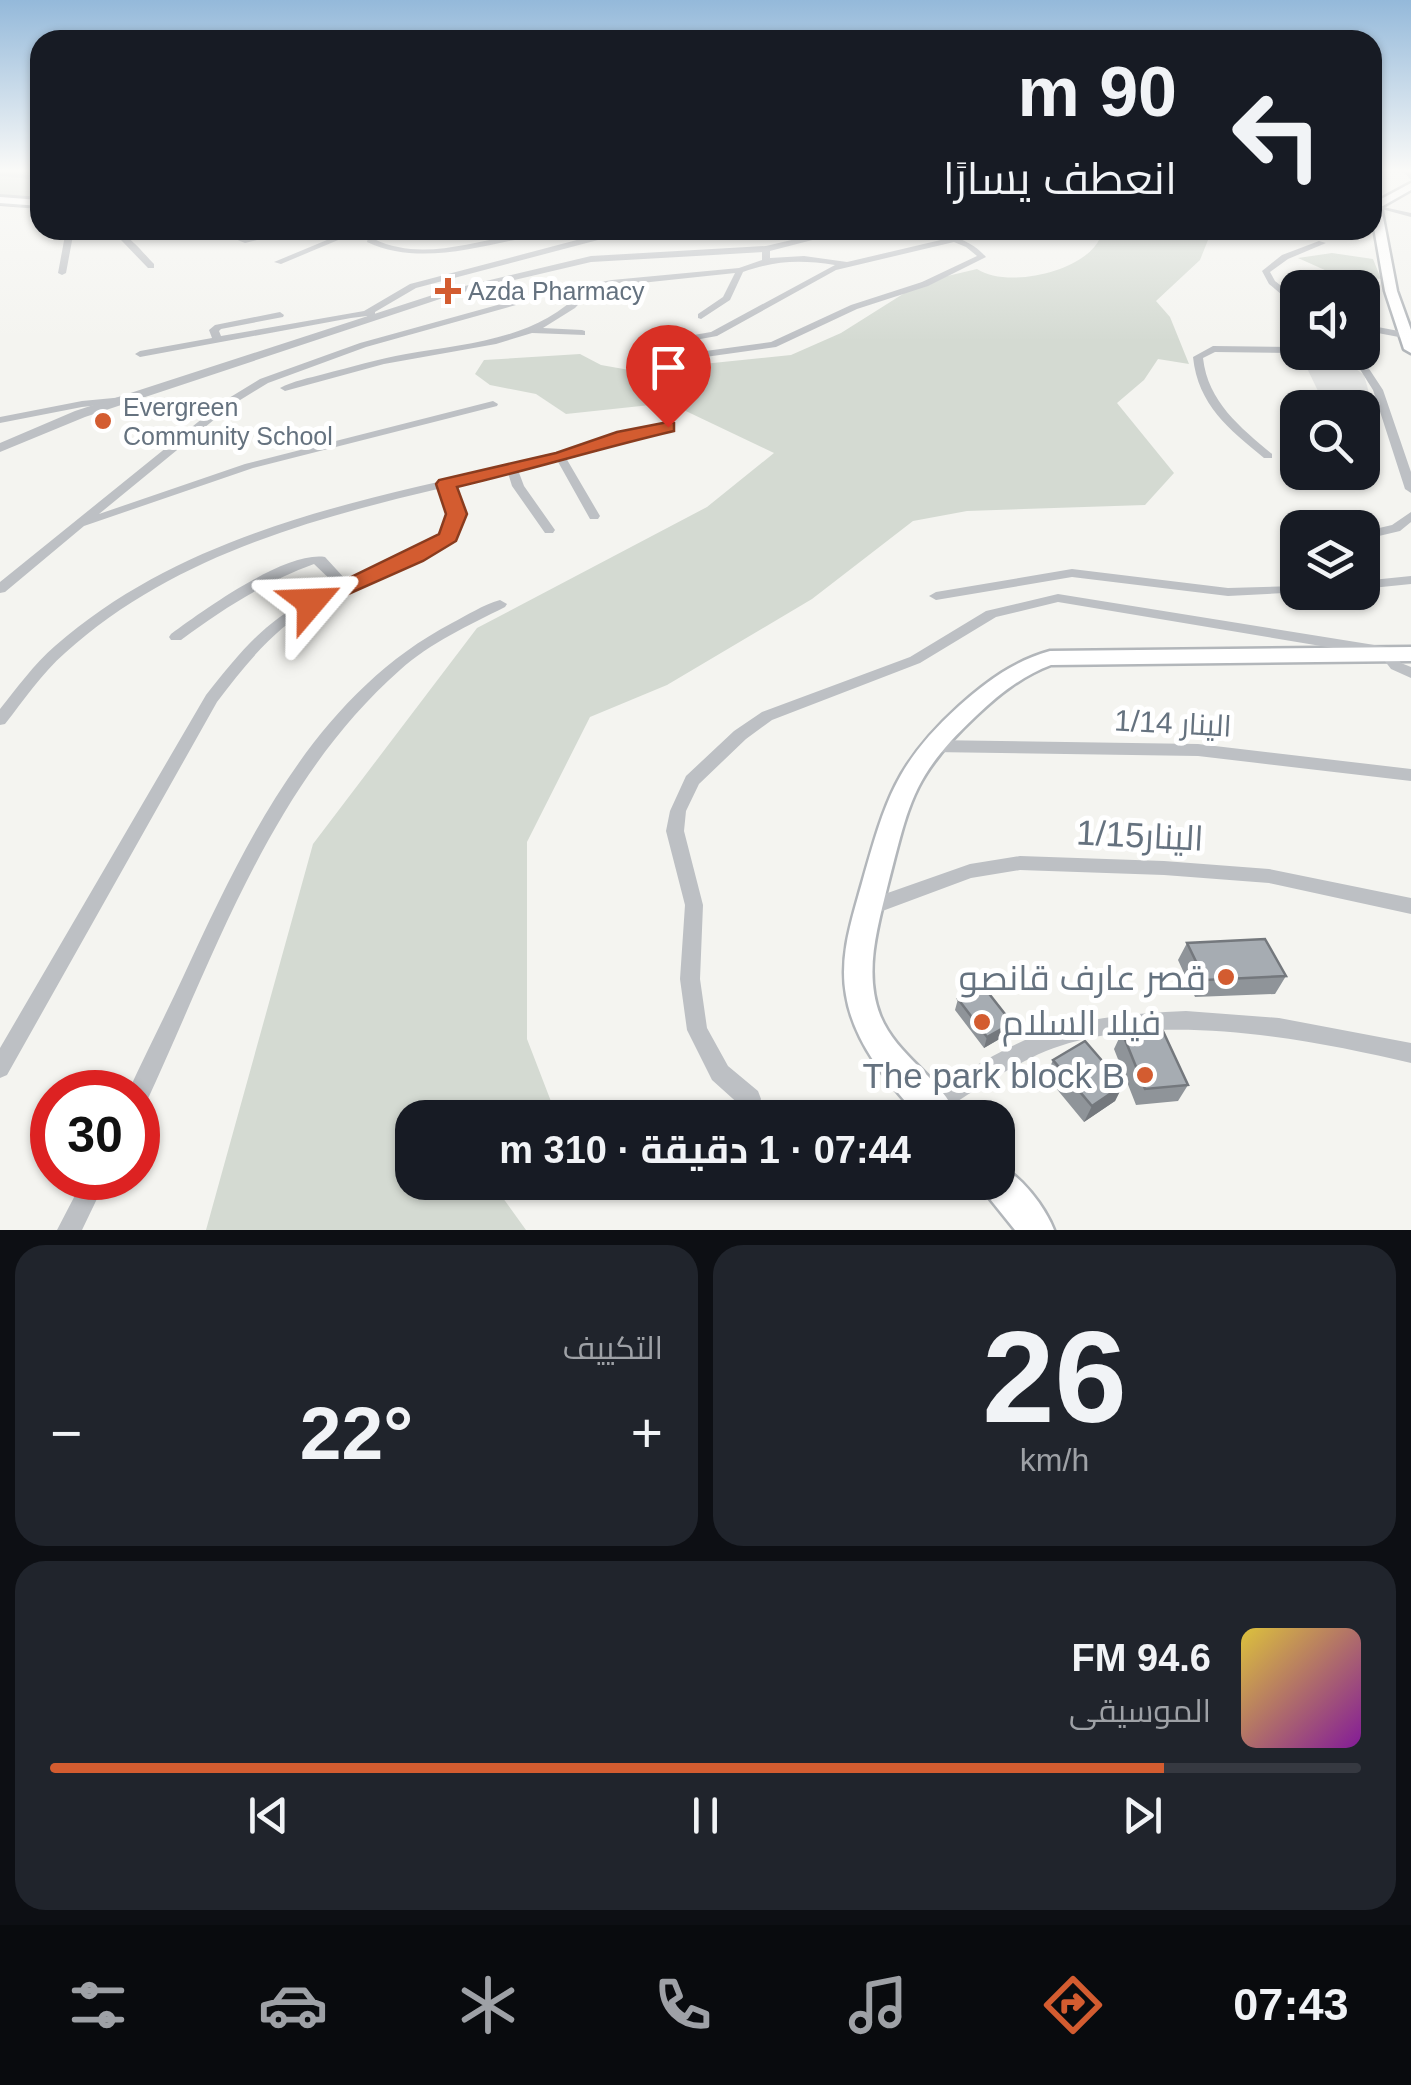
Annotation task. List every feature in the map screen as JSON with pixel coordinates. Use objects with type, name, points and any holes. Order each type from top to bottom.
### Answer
[{"type":"main road","points":[[1382,233],[1391,290],[1411,349]]},
{"type":"main road","points":[[926,1100],[865,1016],[857,969],[858,940],[894,816],[916,766],[1000,682],[1032,663],[1050,658],[1402,659]]},
{"type":"main road","points":[[1013,1200],[1037,1230]]},
{"type":"street","points":[[62,272],[68,240]]},
{"type":"street","points":[[126,240],[151,266]]},
{"type":"street","points":[[278,262],[333,240]]},
{"type":"street","points":[[370,240],[378,246],[416,250],[484,240]]},
{"type":"street","points":[[140,354],[370,316],[412,286],[587,240]]},
{"type":"street","points":[[0,589],[228,404],[264,382],[405,332],[592,285],[740,270],[766,255],[814,240]]},
{"type":"street","points":[[952,240],[974,248],[982,257],[925,284],[854,307],[773,345],[670,358],[662,353],[662,344],[714,334],[804,287],[822,272],[952,240]]},
{"type":"street","points":[[1280,289],[1266,271],[1285,257],[1322,243]]},
{"type":"street","points":[[0,448],[54,423],[370,316],[591,258],[766,255],[846,264]]},
{"type":"street","points":[[701,316],[726,298],[740,270]]},
{"type":"street","points":[[285,388],[385,361],[486,346],[531,330],[568,307],[592,285]]},
{"type":"street","points":[[217,339],[214,330],[218,327],[280,315]]},
{"type":"street","points":[[531,330],[582,333]]},
{"type":"street","points":[[1380,330],[1404,334]]},
{"type":"street","points":[[1268,456],[1210,400],[1198,372],[1198,357],[1214,349],[1280,350]]},
{"type":"street","points":[[1365,370],[1378,390],[1411,489]]},
{"type":"street","points":[[0,420],[124,400]]},
{"type":"street","points":[[77,526],[248,466],[493,404]]},
{"type":"street","points":[[0,720],[60,650],[164,576],[204,555],[284,526],[561,458],[624,436],[668,427]]},
{"type":"street","points":[[561,458],[594,516]]},
{"type":"street","points":[[512,469],[518,486],[548,530]]},
{"type":"street","points":[[0,1068],[211,698],[248,651],[273,627],[344,586],[416,556],[448,537],[456,514],[446,484]]},
{"type":"street","points":[[1380,532],[1396,528],[1411,516]]},
{"type":"street","points":[[176,638],[242,590],[272,574],[313,560],[320,560],[344,586]]},
{"type":"street","points":[[936,596],[1039,577],[1086,573],[1228,592],[1280,591]]},
{"type":"street","points":[[1380,583],[1411,580]]},
{"type":"street","points":[[750,1099],[720,1073],[697,1030],[690,979],[692,892],[675,830],[678,811],[692,780],[766,716],[916,660],[990,614],[1058,598],[1350,643],[1402,659]]},
{"type":"street","points":[[151,1070],[279,806],[312,758],[371,687],[396,665],[437,636],[500,604]]},
{"type":"street","name":"الينار 1/14","points":[[932,746],[1198,750],[1411,775]]},
{"type":"street","name":"الينار1/15","points":[[869,908],[970,871],[1020,863],[1269,876],[1411,906]]},
{"type":"street","points":[[953,1100],[1024,1050],[1104,1028],[1233,1023],[1353,1039],[1411,1053]]},
{"type":"street","points":[[69,1230],[85,1200]]},
{"type":"shaded area","points":[[1099,240],[1208,240],[1200,260],[1156,301],[1170,317],[1189,364],[1158,359],[1144,380],[1117,403],[1174,473],[1145,505],[967,511],[913,521],[812,599],[667,685],[590,717],[527,842],[527,1039],[550,1100],[395,1100],[395,1200],[504,1200],[526,1230],[206,1230],[313,844],[477,628],[707,507],[774,453],[669,403],[566,414],[536,394],[490,385],[475,374],[484,360],[580,354],[601,365],[635,371],[791,355],[841,333],[922,282],[977,269],[990,275],[1025,277],[1079,260]]},
{"type":"shaded area","points":[[1332,253],[1373,259],[1377,270],[1325,270],[1298,258]]},
{"type":"shaded area","points":[[1308,370],[1357,370],[1364,375],[1368,390],[1318,390]]},
{"type":"building","points":[[1265,939],[1286,976],[1205,980],[1187,943]]},
{"type":"building","points":[[983,986],[1012,1023],[987,1037],[958,999]]},
{"type":"building","points":[[1162,1029],[1188,1085],[1145,1089],[1122,1032]]},
{"type":"building","points":[[1085,1041],[1123,1085],[1092,1106],[1053,1060]]},
{"type":"place","name":"Azda Pharmacy","points":[[448,291]]},
{"type":"place","name":"Evergreen Community School","points":[[103,421]]},
{"type":"place","name":"قصر عارف قانصو","points":[[1226,977]]},
{"type":"place","name":"فيلا السلام","points":[[982,1022]]},
{"type":"place","name":"The park block B","points":[[1145,1075]]},
{"type":"route","points":[[311,602],[416,556],[448,537],[457,522],[446,484],[561,458],[624,436],[668,427]]}]
